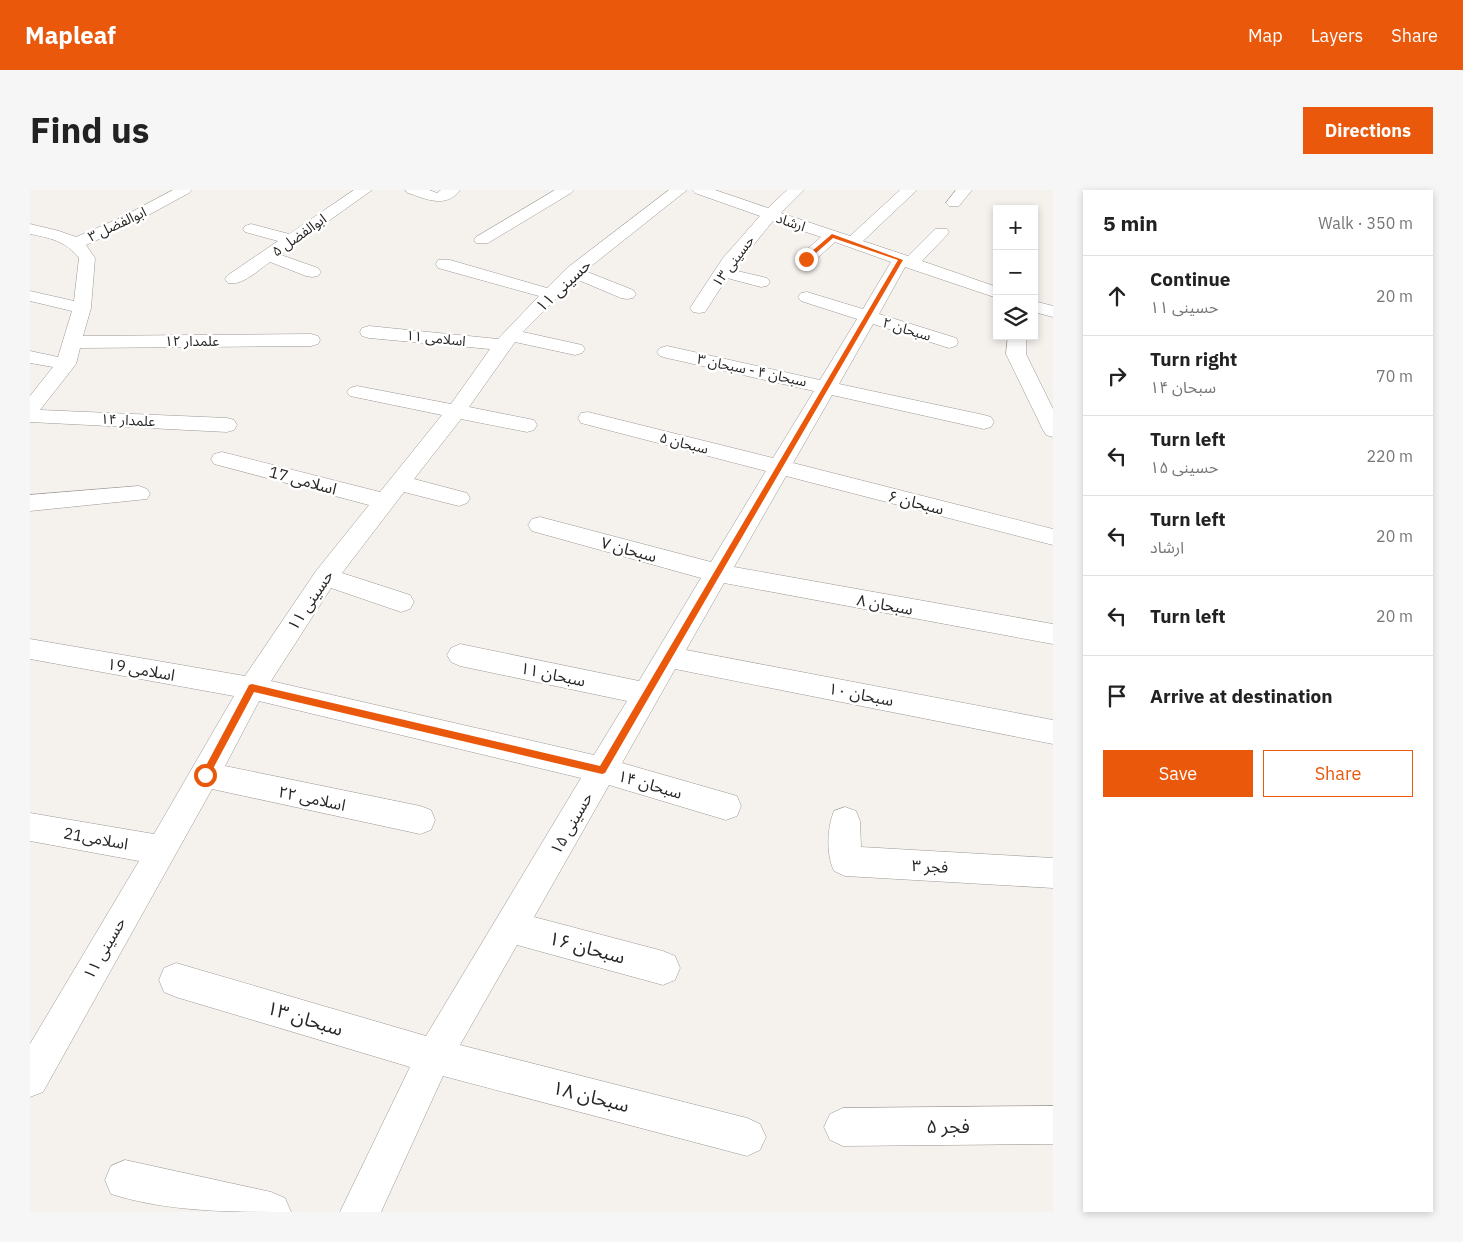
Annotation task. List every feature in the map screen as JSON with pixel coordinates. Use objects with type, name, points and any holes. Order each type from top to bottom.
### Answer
[{"type":"street","name":"ابوالفضل ۳","points":[[76,243],[126,222],[184,190]]},
{"type":"street","name":"ابوالفضل ۵","points":[[234,280],[364,190]]},
{"type":"street","points":[[413,190],[446,194]]},
{"type":"street","points":[[482,240],[566,190]]},
{"type":"street","name":"حسینی ۱۱","points":[[34,1064],[205,775],[252,688],[325,577],[456,411],[507,340],[573,272],[679,190]]},
{"type":"street","name":"ارشاد","points":[[700,190],[993,292]]},
{"type":"street","name":"حسینی ۱۳","points":[[699,308],[722,272],[770,215],[796,190]]},
{"type":"street","points":[[852,243],[909,190]]},
{"type":"street","points":[[954,203],[964,190]]},
{"type":"street","points":[[30,229],[53,234],[76,243],[87,258],[82,308],[66,364],[30,409]]},
{"type":"street","points":[[251,229],[291,240]]},
{"type":"street","name":"حسینی ۱۵","points":[[360,1212],[434,1056],[867,316],[906,262],[941,232]]},
{"type":"street","points":[[806,259],[832,236]]},
{"type":"street","points":[[269,256],[312,272]]},
{"type":"street","points":[[444,264],[550,294]]},
{"type":"street","points":[[573,272],[627,294]]},
{"type":"street","points":[[722,272],[761,282]]},
{"type":"street","points":[[30,296],[82,308]]},
{"type":"street","name":"سبحان ۲","points":[[807,298],[949,342]]},
{"type":"street","points":[[1038,307],[1053,312]]},
{"type":"street","name":"اسلامی ۱۱","points":[[369,332],[507,340],[574,349]]},
{"type":"street","name":"علمدار ۱۲","points":[[72,342],[311,340]]},
{"type":"street","points":[[1017,340],[1016,354],[1053,430]]},
{"type":"street","name":"سبحان ۴ - سبحان ۳","points":[[667,352],[984,422]]},
{"type":"street","points":[[30,358],[66,364]]},
{"type":"street","points":[[357,392],[528,425]]},
{"type":"street","name":"علمدار ۱۴","points":[[30,416],[227,425]]},
{"type":"street","name":"سبحان ۵","points":[[588,418],[779,467]]},
{"type":"street","name":"اسلامی 17","points":[[222,459],[392,492],[459,498]]},
{"type":"street","name":"سبحان ۶","points":[[779,467],[1053,537]]},
{"type":"street","points":[[30,503],[139,494]]},
{"type":"street","name":"سبحان ۷","points":[[540,524],[717,573]]},
{"type":"street","name":"سبحان ۸","points":[[717,573],[1053,634]]},
{"type":"street","points":[[325,577],[401,602]]},
{"type":"street","name":"اسلامی ۱9","points":[[30,649],[252,688]]},
{"type":"street","name":"سبحان ۱۱","points":[[460,655],[646,694]]},
{"type":"street","name":"سبحان ۱۰","points":[[668,656],[1053,732]]},
{"type":"street","name":"سبحان ۱۴","points":[[252,688],[602,770],[726,806]]},
{"type":"street","name":"اسلامی ۲۲","points":[[205,775],[420,820]]},
{"type":"street","name":"فجر ۳","points":[[845,822],[845,861],[1053,873]]},
{"type":"street","name":"اسلامی21","points":[[30,827],[161,850]]},
{"type":"street","name":"سبحان ۱۶","points":[[510,927],[663,968]]},
{"type":"street","name":"سبحان ۱۳","points":[[176,980],[434,1056]]},
{"type":"street","name":"سبحان ۱۸","points":[[434,1056],[747,1136]]},
{"type":"street","name":"فجر ۵","points":[[843,1127],[1053,1126]]},
{"type":"street","points":[[126,1180],[271,1212]]},
{"type":"route","points":[[205,775],[252,688],[602,770],[900,260],[832,236],[806,259]]}]
